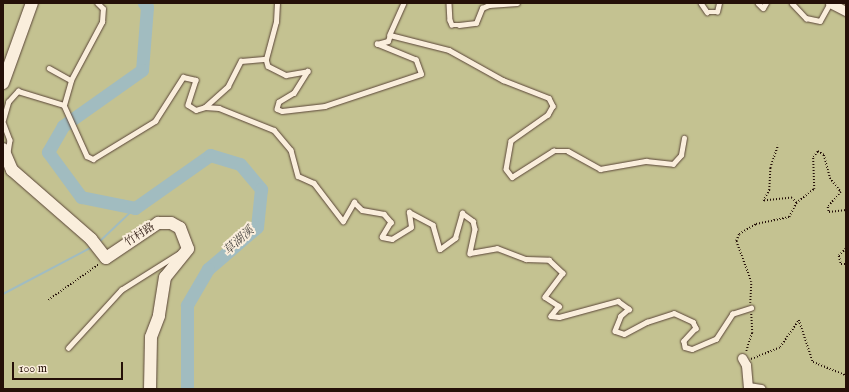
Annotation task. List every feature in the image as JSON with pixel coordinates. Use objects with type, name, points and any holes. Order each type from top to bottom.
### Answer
[{"type":"street","points":[[3,83],[32,3]]},
{"type":"street","points":[[830,3],[846,11]]},
{"type":"street","points":[[5,154],[12,170],[94,243],[106,258]]},
{"type":"street","name":"竹村路","points":[[106,258],[158,223],[171,223],[180,228],[188,249]]},
{"type":"street","points":[[150,389],[151,337],[159,316],[165,277],[188,249]]},
{"type":"street","points":[[742,358],[746,366],[748,387],[761,389]]},
{"type":"lane","points":[[64,105],[71,80],[102,22],[103,9],[97,3]]},
{"type":"lane","points":[[277,3],[276,22],[266,59],[268,66],[286,75],[308,71],[294,93],[278,102],[277,109],[282,111],[325,106],[421,74],[416,60],[377,44],[388,41],[404,3]]},
{"type":"lane","points":[[449,3],[450,20],[452,25],[476,23],[482,8],[489,5],[517,3]]},
{"type":"lane","points":[[701,3],[708,12],[717,12],[719,3]]},
{"type":"lane","points":[[758,3],[763,8],[766,3]]},
{"type":"lane","points":[[792,3],[806,18],[820,21],[830,3]]},
{"type":"lane","points":[[390,35],[449,50],[503,80],[549,98],[553,106],[548,115],[511,141],[506,168],[512,177],[553,151],[568,151],[600,169],[646,161],[673,164],[681,155],[684,138]]},
{"type":"lane","points":[[206,107],[228,86],[241,61],[266,59]]},
{"type":"lane","points":[[49,68],[71,80]]},
{"type":"lane","points":[[5,154],[10,140],[3,121],[8,102],[18,91],[64,105],[78,130],[87,156],[94,159],[155,121],[183,76],[193,77],[197,83],[188,100],[190,108],[220,108],[274,130],[291,150],[298,176],[314,183],[343,221],[354,202],[362,210],[384,214],[391,222],[382,237],[392,239],[411,227],[409,212],[433,225],[440,249],[455,238],[462,213],[473,221],[475,229],[470,253],[497,248],[526,259],[549,260],[563,273],[545,297],[559,306],[551,316],[559,317],[618,301],[629,309],[621,316],[615,331],[624,334],[647,322],[674,313],[693,322],[696,328],[684,341],[685,347],[692,349],[716,339],[732,314],[751,308]]},
{"type":"lane","points":[[68,348],[121,290],[165,259],[188,249]]},
{"type":"path","points":[[778,145],[770,168],[769,190],[763,201],[792,198],[796,203]]},
{"type":"path","points":[[846,210],[829,212],[828,207],[841,192],[830,178],[824,155],[818,151],[813,157],[814,188],[796,203],[789,218],[756,224],[739,234],[736,241],[749,270],[751,308],[752,333],[742,358],[755,360],[780,347],[799,320],[813,362],[846,375]]},
{"type":"path","points":[[846,249],[840,256],[841,264],[846,264]]},
{"type":"path","points":[[48,300],[106,258]]},
{"type":"shaded area","points":[[3,3],[846,3],[846,389],[3,389]]},
{"type":"waterway","name":"草湖溪","points":[[144,3],[147,7],[142,70],[63,126],[48,152],[81,197],[135,208],[210,155],[240,164],[261,189],[257,227],[208,269],[187,305],[187,389]]},
{"type":"waterway","name":"草湖溪","points":[[99,242],[135,208]]},
{"type":"waterway","name":"草湖溪","points":[[3,294],[92,247]]}]
